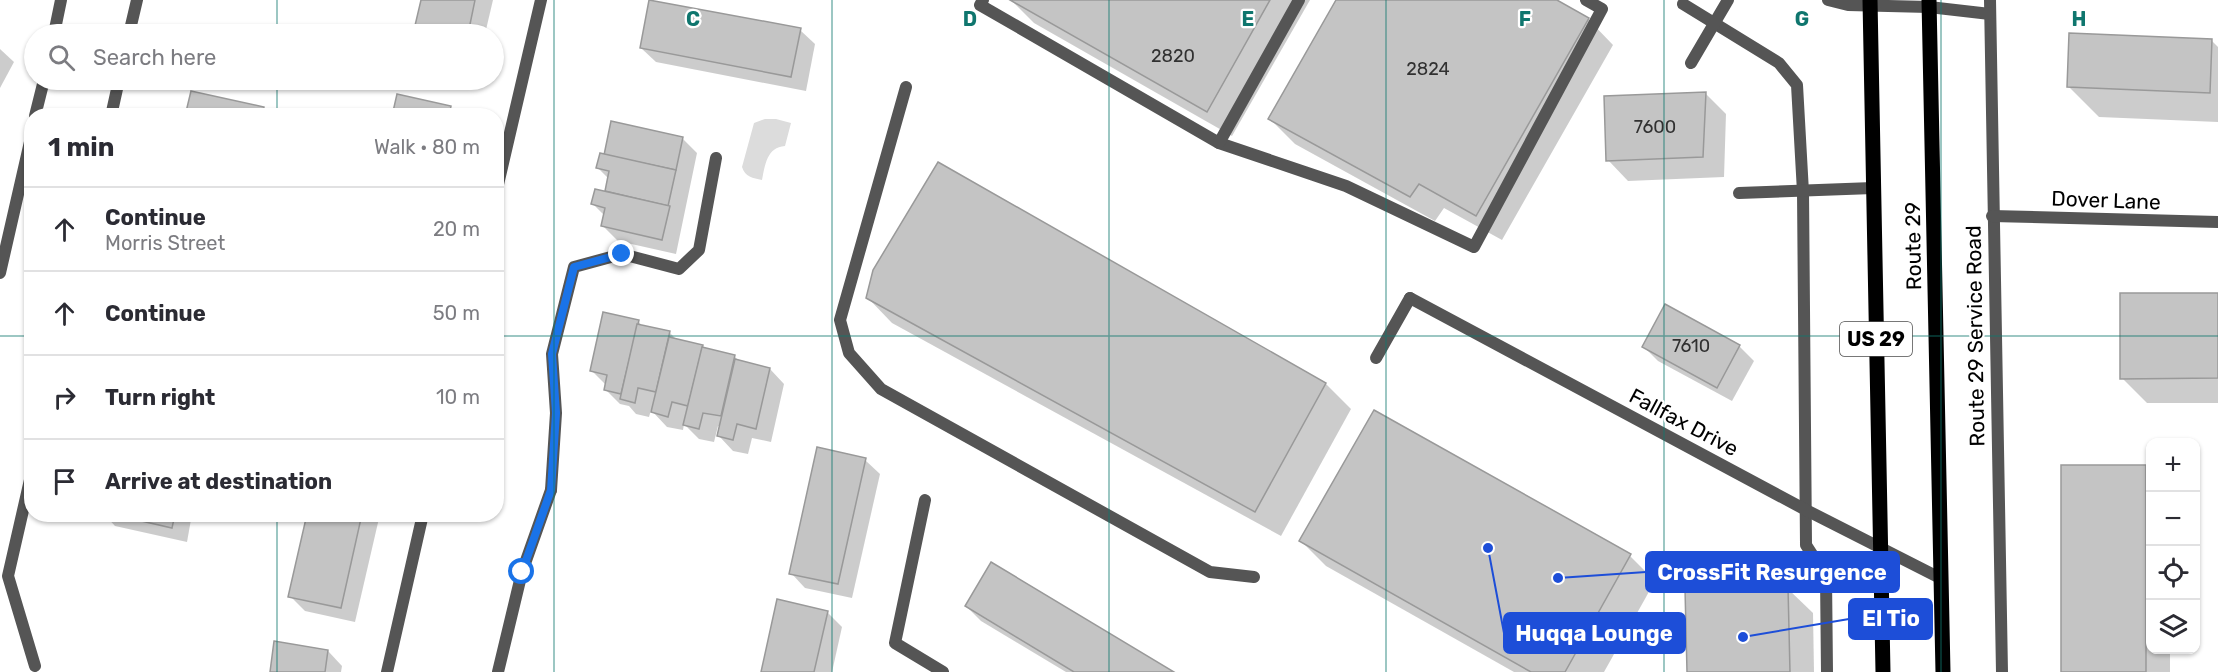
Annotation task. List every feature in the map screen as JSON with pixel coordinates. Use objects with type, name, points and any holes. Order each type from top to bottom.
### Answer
[{"type":"main road","name":"Route 29","points":[[1870,3],[1883,672]]},
{"type":"main road","name":"Route 29","points":[[1929,3],[1943,672]]},
{"type":"street","points":[[56,24],[62,0]]},
{"type":"street","points":[[131,24],[137,0]]},
{"type":"street","points":[[504,159],[541,0]]},
{"type":"street","points":[[983,0],[980,5],[1219,143],[1346,186],[1474,247],[1602,9],[1586,0]]},
{"type":"street","points":[[1219,143],[1299,0]]},
{"type":"street","points":[[1691,63],[1728,0]]},
{"type":"street","points":[[1828,0],[1848,5],[1929,3],[1990,14]]},
{"type":"street","name":"Route 29 Service Road","points":[[1990,0],[1992,216],[2002,672]]},
{"type":"street","points":[[1683,4],[1779,63],[1797,85],[1803,192],[1806,545],[1826,576],[1827,672]]},
{"type":"street","points":[[906,87],[840,320],[849,353],[881,389],[1210,572],[1254,577]]},
{"type":"street","points":[[37,108],[42,90]]},
{"type":"street","points":[[113,108],[117,90]]},
{"type":"street","points":[[498,672],[522,572],[551,490],[556,413],[552,354],[574,267],[622,254],[679,269],[699,250],[716,158]]},
{"type":"street","points":[[0,273],[24,168]]},
{"type":"street","points":[[1739,193],[1873,188]]},
{"type":"street","name":"Dover Lane","points":[[1992,216],[2218,222]]},
{"type":"street","name":"Fallfax Drive","points":[[1376,358],[1410,298],[1806,510],[1941,578]]},
{"type":"street","points":[[925,500],[895,643],[943,672]]},
{"type":"street","points":[[24,506],[8,576],[35,666]]},
{"type":"street","points":[[387,672],[421,522]]},
{"type":"shaded area","points":[[765,119],[791,123],[785,146],[771,153],[762,180],[747,175],[742,167],[754,123]]},
{"type":"building","points":[[421,0],[475,0],[470,24],[415,24]]},
{"type":"building","points":[[649,0],[801,28],[791,77],[640,48]]},
{"type":"building","points":[[1010,0],[1270,0],[1207,112]]},
{"type":"building","points":[[1336,0],[1557,0],[1589,18],[1476,216],[1419,184],[1410,197],[1268,119]]},
{"type":"building","points":[[2069,33],[2212,39],[2210,93],[2067,87]]},
{"type":"building","points":[[191,91],[264,107],[264,108],[187,108]]},
{"type":"building","points":[[1706,92],[1703,157],[1606,161],[1604,96]]},
{"type":"building","points":[[397,94],[451,106],[451,108],[394,108]]},
{"type":"building","points":[[611,121],[683,137],[676,170],[604,155]]},
{"type":"building","points":[[600,153],[676,170],[668,206],[605,191],[609,171],[596,168]]},
{"type":"building","points":[[938,162],[1326,383],[1255,512],[866,298],[873,270]]},
{"type":"building","points":[[595,189],[670,206],[662,240],[601,226],[605,208],[591,204]]},
{"type":"building","points":[[2120,293],[2218,293],[2218,378],[2120,379]]},
{"type":"building","points":[[1665,304],[1740,345],[1717,388],[1642,347]]},
{"type":"building","points":[[603,312],[639,320],[621,394],[604,390],[607,375],[590,371]]},
{"type":"building","points":[[637,324],[670,331],[656,392],[638,388],[635,403],[620,399]]},
{"type":"building","points":[[669,337],[703,345],[688,406],[672,402],[668,417],[651,412]]},
{"type":"building","points":[[702,347],[735,355],[721,416],[703,413],[699,429],[683,425]]},
{"type":"building","points":[[735,359],[770,368],[756,429],[737,424],[733,440],[717,436]]},
{"type":"building","points":[[1374,410],[1631,554],[1565,672],[1531,672],[1299,541]]},
{"type":"building","points":[[817,447],[866,458],[838,584],[789,574]]},
{"type":"building","points":[[2061,465],[2146,465],[2146,672],[2061,672]]},
{"type":"building","points":[[146,522],[173,522],[172,528]]},
{"type":"building","points":[[305,522],[360,522],[341,608],[288,597]]},
{"type":"building","points":[[991,562],[1174,672],[1074,672],[965,606]]},
{"type":"building","points":[[1788,587],[1790,672],[1687,672],[1685,589]]},
{"type":"building","points":[[777,599],[828,611],[814,672],[761,672]]},
{"type":"building","points":[[274,641],[328,650],[325,672],[270,672]]},
{"type":"place","name":"Huqqa Lounge","points":[[1488,548]]},
{"type":"place","name":"CrossFit Resurgence","points":[[1558,578]]},
{"type":"place","name":"El Tio","points":[[1743,637]]},
{"type":"route","points":[[522,572],[551,490],[556,413],[552,354],[574,267],[622,254]]}]
